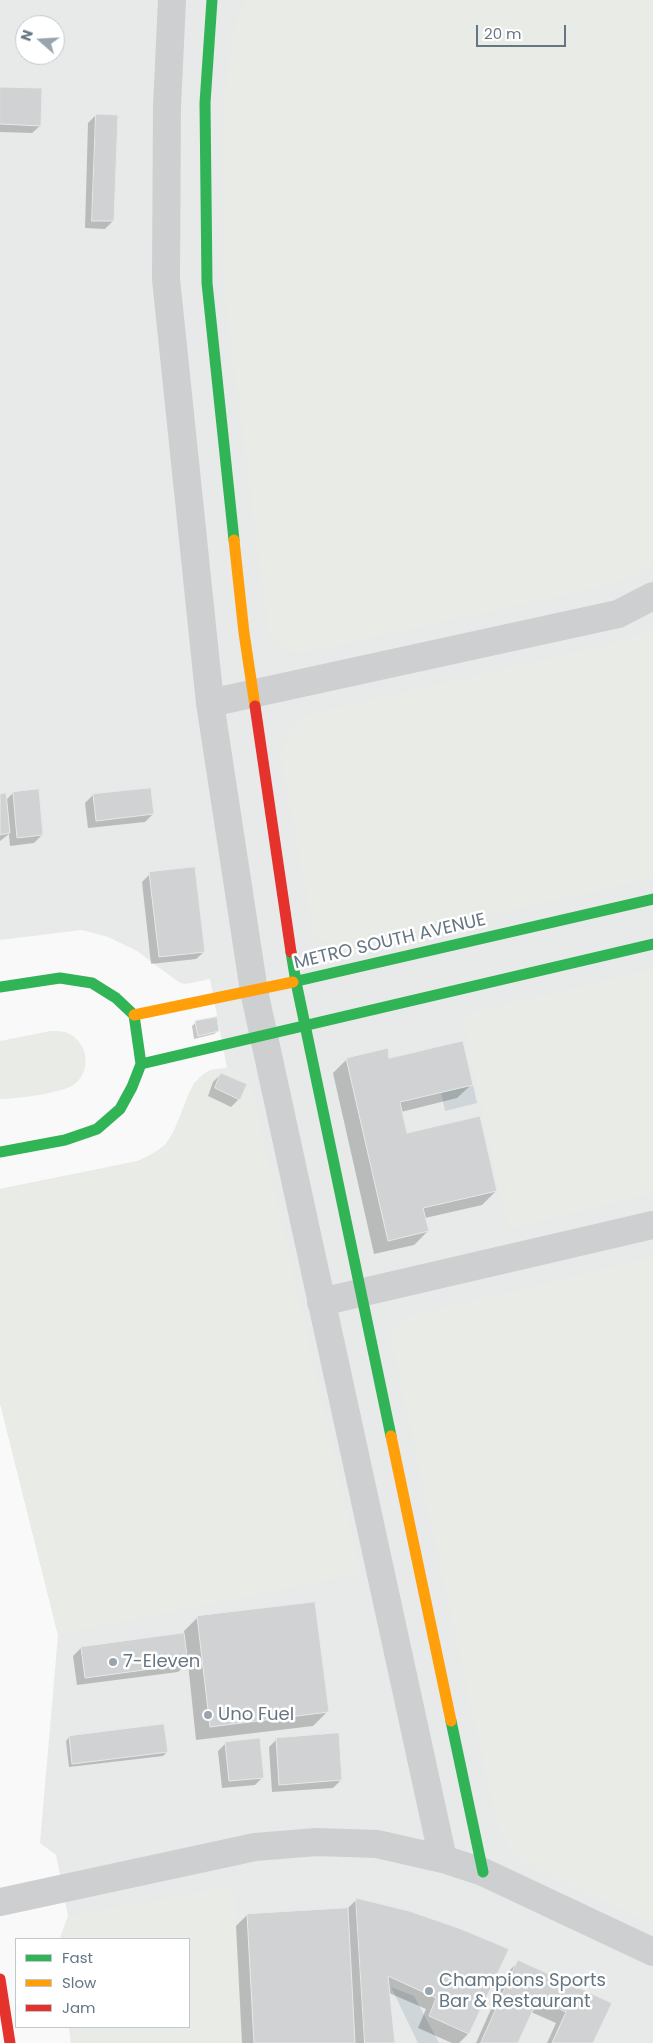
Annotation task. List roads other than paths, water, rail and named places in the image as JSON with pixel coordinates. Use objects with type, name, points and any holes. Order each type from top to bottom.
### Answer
[{"type":"street","points":[[172,0],[167,107],[166,279],[210,703],[254,992],[443,1858]]},
{"type":"street","points":[[212,0],[204,102],[207,284],[243,624],[253,694],[296,982],[483,1872]]},
{"type":"street","points":[[210,703],[618,614],[653,596]]},
{"type":"street","name":"METRO SOUTH AVENUE","points":[[134,1015],[254,992],[653,899]]},
{"type":"street","points":[[141,1064],[653,944]]},
{"type":"street","points":[[0,987],[60,978],[92,983],[116,998],[134,1015],[141,1064],[132,1087],[120,1109],[97,1129],[65,1140],[0,1152]]},
{"type":"street","points":[[321,1302],[653,1225]]},
{"type":"street","points":[[0,1902],[255,1847],[317,1842],[377,1844],[443,1858],[483,1872],[653,1952]]},
{"type":"street","points":[[0,1979],[10,2043]]},
{"type":"place","name":"7-Eleven","points":[[113,1662]]},
{"type":"place","name":"Uno Fuel","points":[[208,1715]]},
{"type":"place","name":"Champions Sports Bar & Restaurant","points":[[429,1991]]}]
